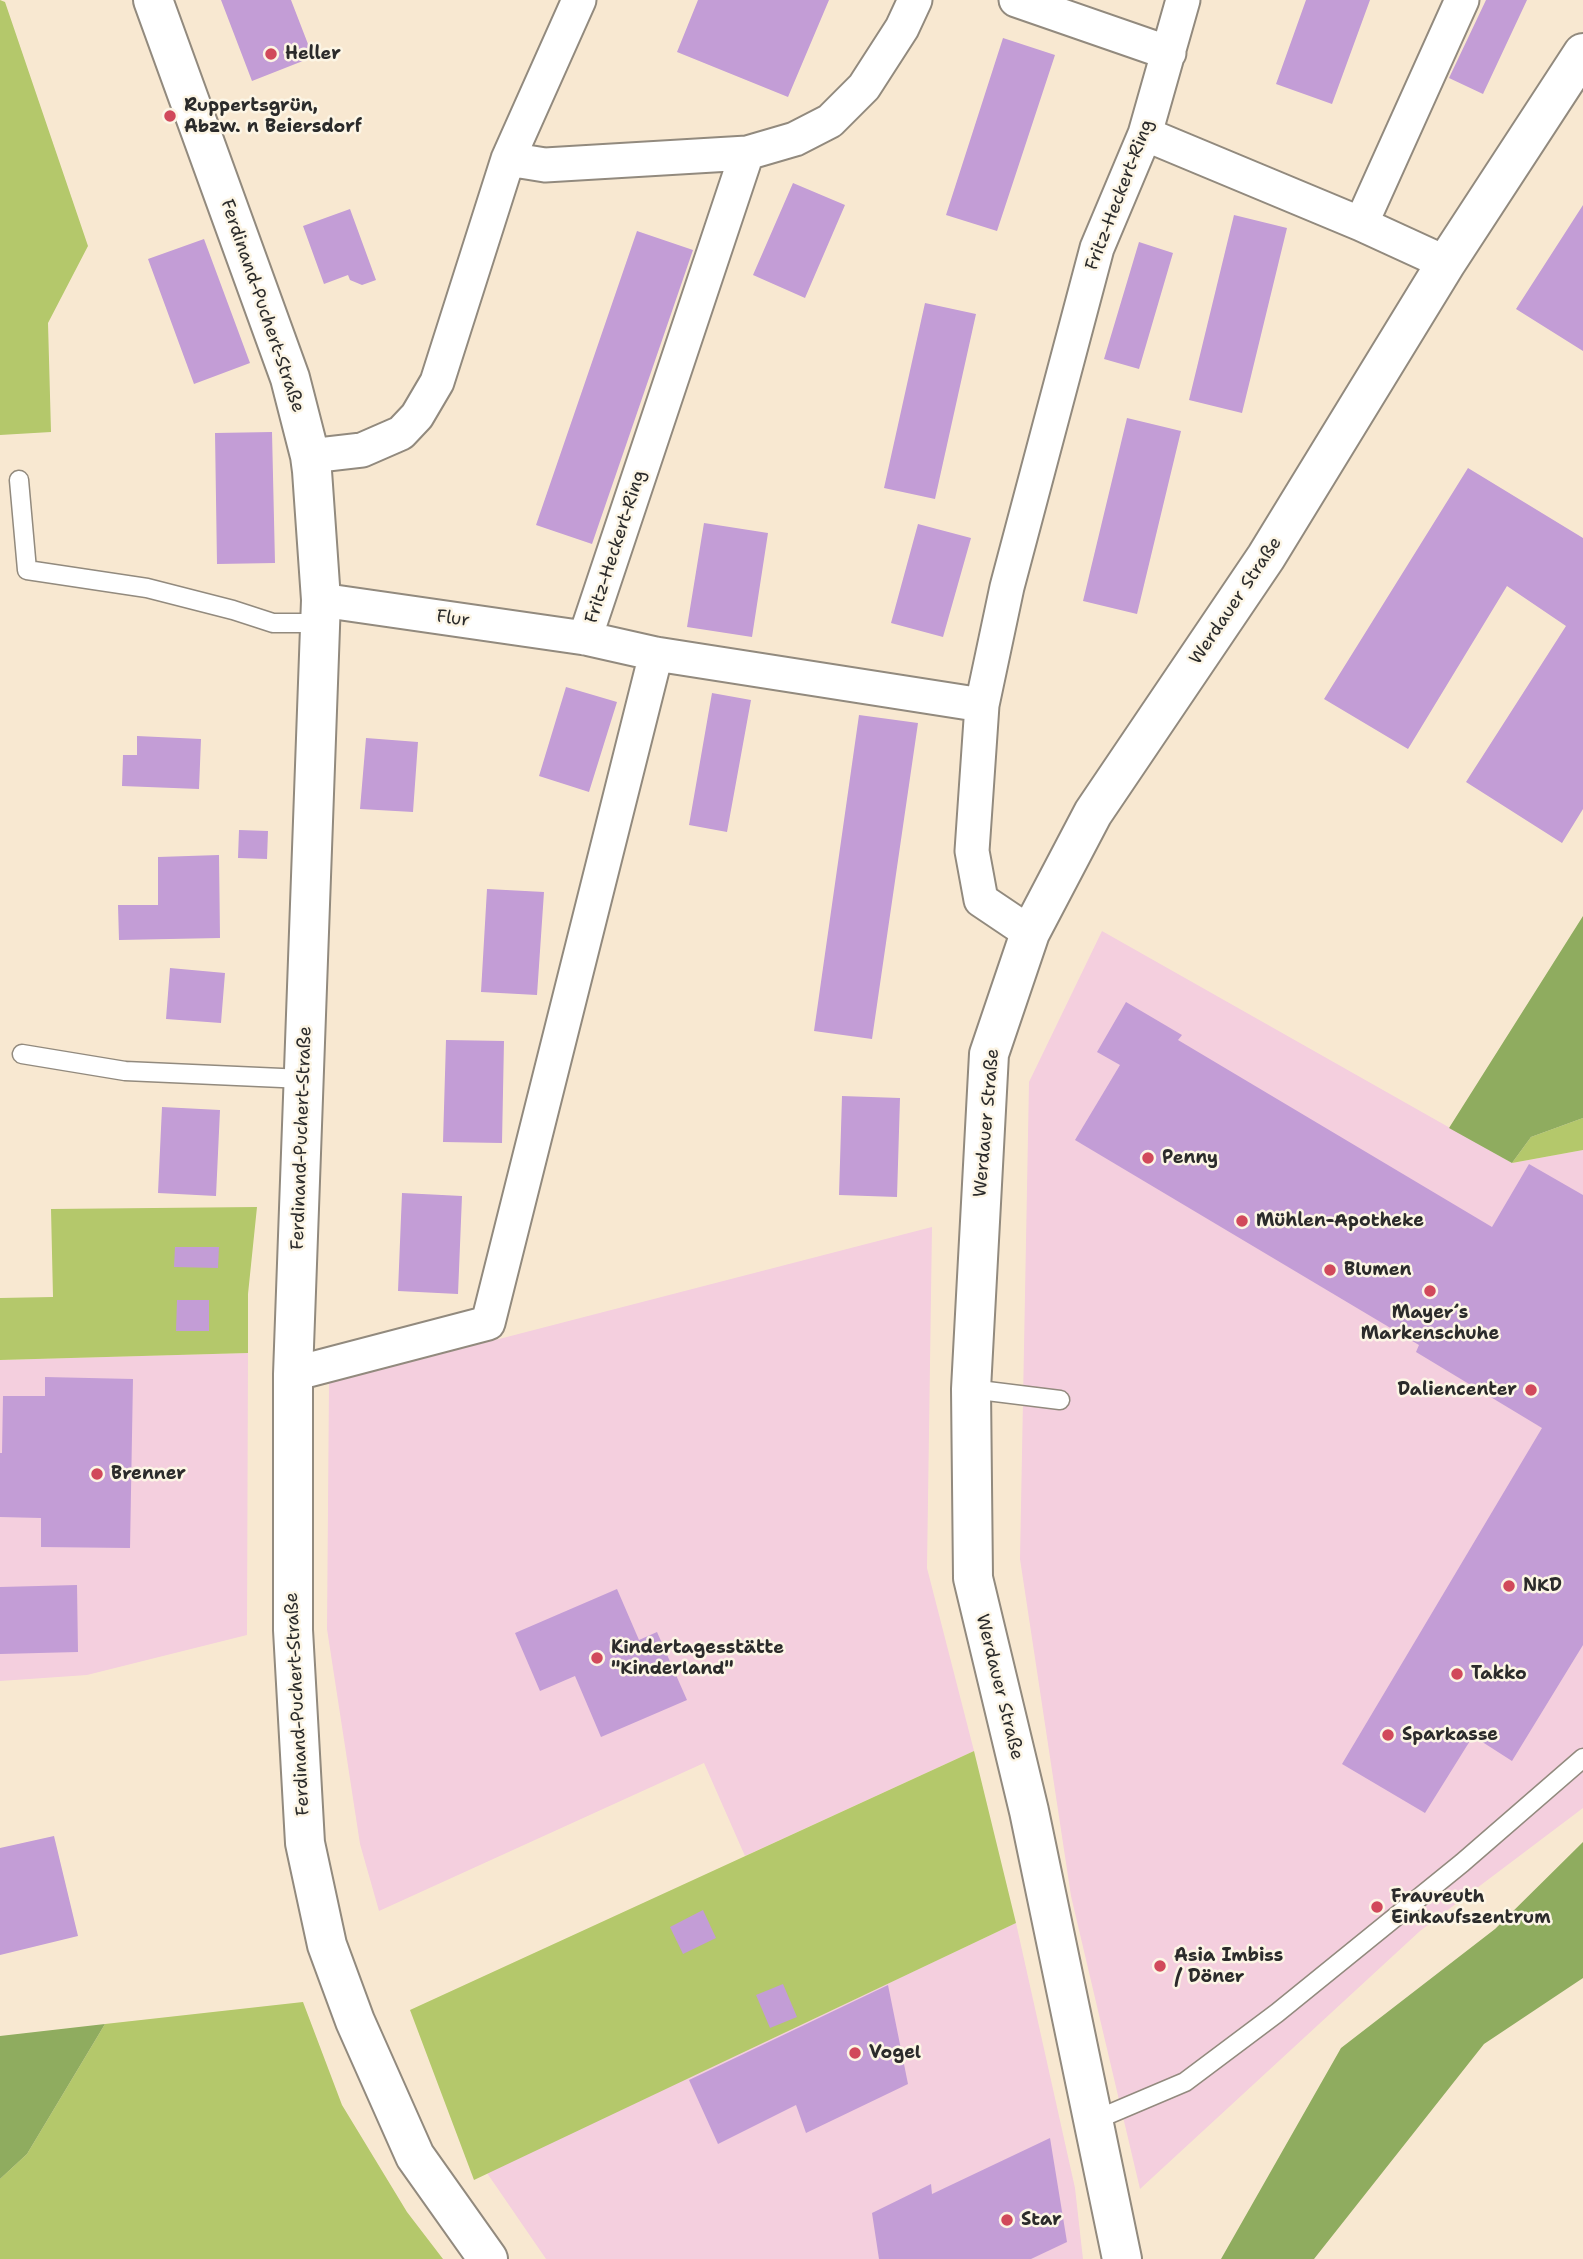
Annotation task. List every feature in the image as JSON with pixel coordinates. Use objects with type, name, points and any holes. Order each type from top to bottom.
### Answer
[{"type":"main road","name":"Ferdinand-Puchert-Straße","points":[[153,0],[290,378],[310,456],[320,612],[293,1374],[293,1630],[305,1843],[327,1945],[355,2021],[415,2156],[488,2259]]},
{"type":"main road","name":"Werdauer Straße","points":[[1122,2259],[1029,1811],[973,1578],[971,1389],[989,1054],[1030,933],[1093,813],[1266,557],[1446,263],[1583,53]]},
{"type":"street","points":[[310,456],[362,450],[401,433],[417,416],[437,382],[508,159],[579,0]]},
{"type":"street","points":[[508,159],[545,165],[747,153],[795,139],[830,121],[864,87],[902,28],[915,0]]},
{"type":"street","points":[[1016,0],[1169,53]]},
{"type":"street","name":"Fritz-Heckert-Ring","points":[[1030,933],[981,900],[972,851],[982,705],[1007,587],[1097,248],[1144,134],[1183,0]]},
{"type":"street","points":[[1361,224],[1462,0]]},
{"type":"street","points":[[1144,134],[1361,224],[1446,263]]},
{"type":"street","name":"Fritz-Heckert-Ring","points":[[747,153],[585,638],[656,654],[982,705]]},
{"type":"street","name":"Flur","points":[[320,612],[585,638]]},
{"type":"street","points":[[293,1374],[488,1323],[656,654]]},
{"type":"lane","points":[[19,481],[27,570],[146,587],[233,610],[272,624],[320,612]]},
{"type":"lane","points":[[22,1054],[125,1071],[304,1079]]},
{"type":"lane","points":[[971,1389],[1060,1400]]},
{"type":"lane","points":[[1093,2121],[1185,2082],[1277,2013],[1399,1915],[1583,1758]]},
{"type":"shaded area","points":[[1102,931],[1512,1163],[1583,1150],[1583,1808],[1420,1931],[1140,2189],[1071,1896],[1020,1559],[1029,1082]]},
{"type":"shaded area","points":[[932,1227],[927,1568],[974,1751],[745,1856],[704,1763],[379,1911],[360,1844],[327,1629],[329,1383]]},
{"type":"shaded area","points":[[248,1353],[247,1635],[87,1675],[0,1681],[0,1360]]},
{"type":"shaded area","points":[[1016,1923],[1075,2188],[1083,2259],[546,2259],[487,2173]]},
{"type":"green space","points":[[0,0],[5,2],[88,246],[48,323],[51,432],[0,435]]},
{"type":"green space","points":[[1583,916],[1583,1118],[1531,1137],[1512,1163],[1449,1128]]},
{"type":"green space","points":[[1583,1118],[1583,1150],[1512,1163],[1531,1137]]},
{"type":"green space","points":[[257,1207],[248,1294],[248,1353],[0,1360],[0,1298],[53,1297],[51,1209]]},
{"type":"green space","points":[[974,1751],[1016,1923],[474,2180],[410,2010]]},
{"type":"green space","points":[[1583,1842],[1583,1978],[1484,2044],[1314,2259],[1221,2259],[1341,2048],[1495,1929]]},
{"type":"green space","points":[[303,2002],[342,2105],[407,2212],[443,2259],[0,2259],[0,2179],[27,2154],[105,2024]]},
{"type":"green space","points":[[105,2024],[27,2154],[0,2179],[0,2036]]},
{"type":"building","points":[[221,0],[291,0],[313,57],[252,81]]},
{"type":"building","points":[[698,0],[829,0],[788,97],[677,52]]},
{"type":"building","points":[[1306,0],[1370,0],[1332,104],[1276,84]]},
{"type":"building","points":[[1486,0],[1527,0],[1483,94],[1449,78]]},
{"type":"building","points":[[1003,38],[1055,55],[997,231],[946,215]]},
{"type":"building","points":[[793,183],[845,205],[805,298],[753,275]]},
{"type":"building","points":[[1583,205],[1583,351],[1516,309]]},
{"type":"building","points":[[350,209],[376,280],[362,285],[350,280],[348,275],[324,284],[303,226]]},
{"type":"building","points":[[1234,215],[1287,228],[1242,413],[1189,400]]},
{"type":"building","points":[[637,231],[693,250],[592,544],[536,525]]},
{"type":"building","points":[[204,239],[250,363],[194,384],[148,259]]},
{"type":"building","points":[[1139,242],[1173,253],[1139,369],[1104,359]]},
{"type":"building","points":[[925,303],[976,314],[935,499],[884,488]]},
{"type":"building","points":[[1127,418],[1181,431],[1137,614],[1083,601]]},
{"type":"building","points":[[272,432],[275,563],[217,564],[215,433]]},
{"type":"building","points":[[1468,468],[1583,538],[1583,809],[1562,843],[1466,782],[1566,626],[1507,586],[1408,749],[1324,699]]},
{"type":"building","points":[[704,523],[768,533],[752,637],[687,627]]},
{"type":"building","points":[[918,524],[971,538],[943,637],[891,623]]},
{"type":"building","points":[[566,687],[617,702],[589,792],[539,776]]},
{"type":"building","points":[[712,693],[751,700],[727,832],[689,825]]},
{"type":"building","points":[[859,715],[918,723],[872,1039],[814,1031]]},
{"type":"building","points":[[137,736],[201,739],[199,789],[122,786],[123,755],[137,755]]},
{"type":"building","points":[[366,738],[418,742],[413,812],[360,809]]},
{"type":"building","points":[[239,830],[268,831],[267,859],[238,858]]},
{"type":"building","points":[[219,855],[220,938],[119,940],[118,905],[158,905],[158,857]]},
{"type":"building","points":[[487,889],[544,892],[537,995],[481,992]]},
{"type":"building","points":[[170,968],[225,973],[221,1023],[166,1019]]},
{"type":"building","name":"Daliencenter","points":[[1126,1002],[1182,1035],[1178,1040],[1492,1227],[1529,1164],[1583,1195],[1583,1645],[1512,1761],[1473,1736],[1425,1813],[1342,1764],[1542,1428],[1416,1352],[1419,1345],[1075,1140],[1120,1065],[1097,1052]]},
{"type":"building","points":[[446,1040],[504,1041],[502,1143],[443,1142]]},
{"type":"building","points":[[842,1096],[900,1098],[897,1197],[839,1195]]},
{"type":"building","points":[[162,1107],[220,1110],[216,1196],[158,1193]]},
{"type":"building","points":[[402,1193],[462,1196],[458,1294],[398,1291]]},
{"type":"building","points":[[175,1247],[219,1247],[218,1268],[174,1267]]},
{"type":"building","points":[[177,1300],[209,1300],[209,1331],[176,1331]]},
{"type":"building","points":[[45,1377],[133,1379],[130,1548],[41,1547],[41,1518],[0,1517],[3,1396],[45,1396]]},
{"type":"building","points":[[77,1585],[78,1652],[0,1654],[0,1587]]},
{"type":"building","name":"Kindertagesstätte \"Kinderland\"","points":[[617,1589],[639,1640],[657,1632],[687,1700],[601,1737],[575,1676],[540,1691],[515,1633]]},
{"type":"building","points":[[54,1836],[78,1936],[0,1955],[0,1848]]},
{"type":"building","points":[[703,1910],[716,1938],[683,1954],[670,1927]]},
{"type":"building","points":[[783,1984],[797,2017],[770,2028],[756,1995]]},
{"type":"building","points":[[888,1985],[908,2084],[806,2133],[796,2105],[718,2144],[689,2080]]},
{"type":"building","points":[[1050,2138],[1067,2242],[1031,2259],[879,2259],[872,2213],[931,2184],[932,2194]]},
{"type":"place","name":"Heller","points":[[271,54]]},
{"type":"place","name":"Ruppertsgrün, Abzw. n Beiersdorf","points":[[170,116]]},
{"type":"place","name":"Penny","points":[[1148,1158]]},
{"type":"place","name":"Mühlen-Apotheke","points":[[1242,1221]]},
{"type":"place","name":"Blumen","points":[[1330,1270]]},
{"type":"place","name":"Mayer´s Markenschuhe","points":[[1430,1291]]},
{"type":"place","name":"Daliencenter","points":[[1531,1390]]},
{"type":"place","name":"Brenner","points":[[97,1474]]},
{"type":"place","name":"NKD","points":[[1509,1586]]},
{"type":"place","name":"Kindertagesstätte \"Kinderland\"","points":[[597,1658]]},
{"type":"place","name":"Takko","points":[[1457,1674]]},
{"type":"place","name":"Sparkasse","points":[[1388,1735]]},
{"type":"place","name":"Fraureuth Einkaufszentrum","points":[[1377,1907]]},
{"type":"place","name":"Asia Imbiss / Döner","points":[[1160,1966]]},
{"type":"place","name":"Vogel","points":[[855,2053]]},
{"type":"place","name":"Star","points":[[1007,2220]]}]
